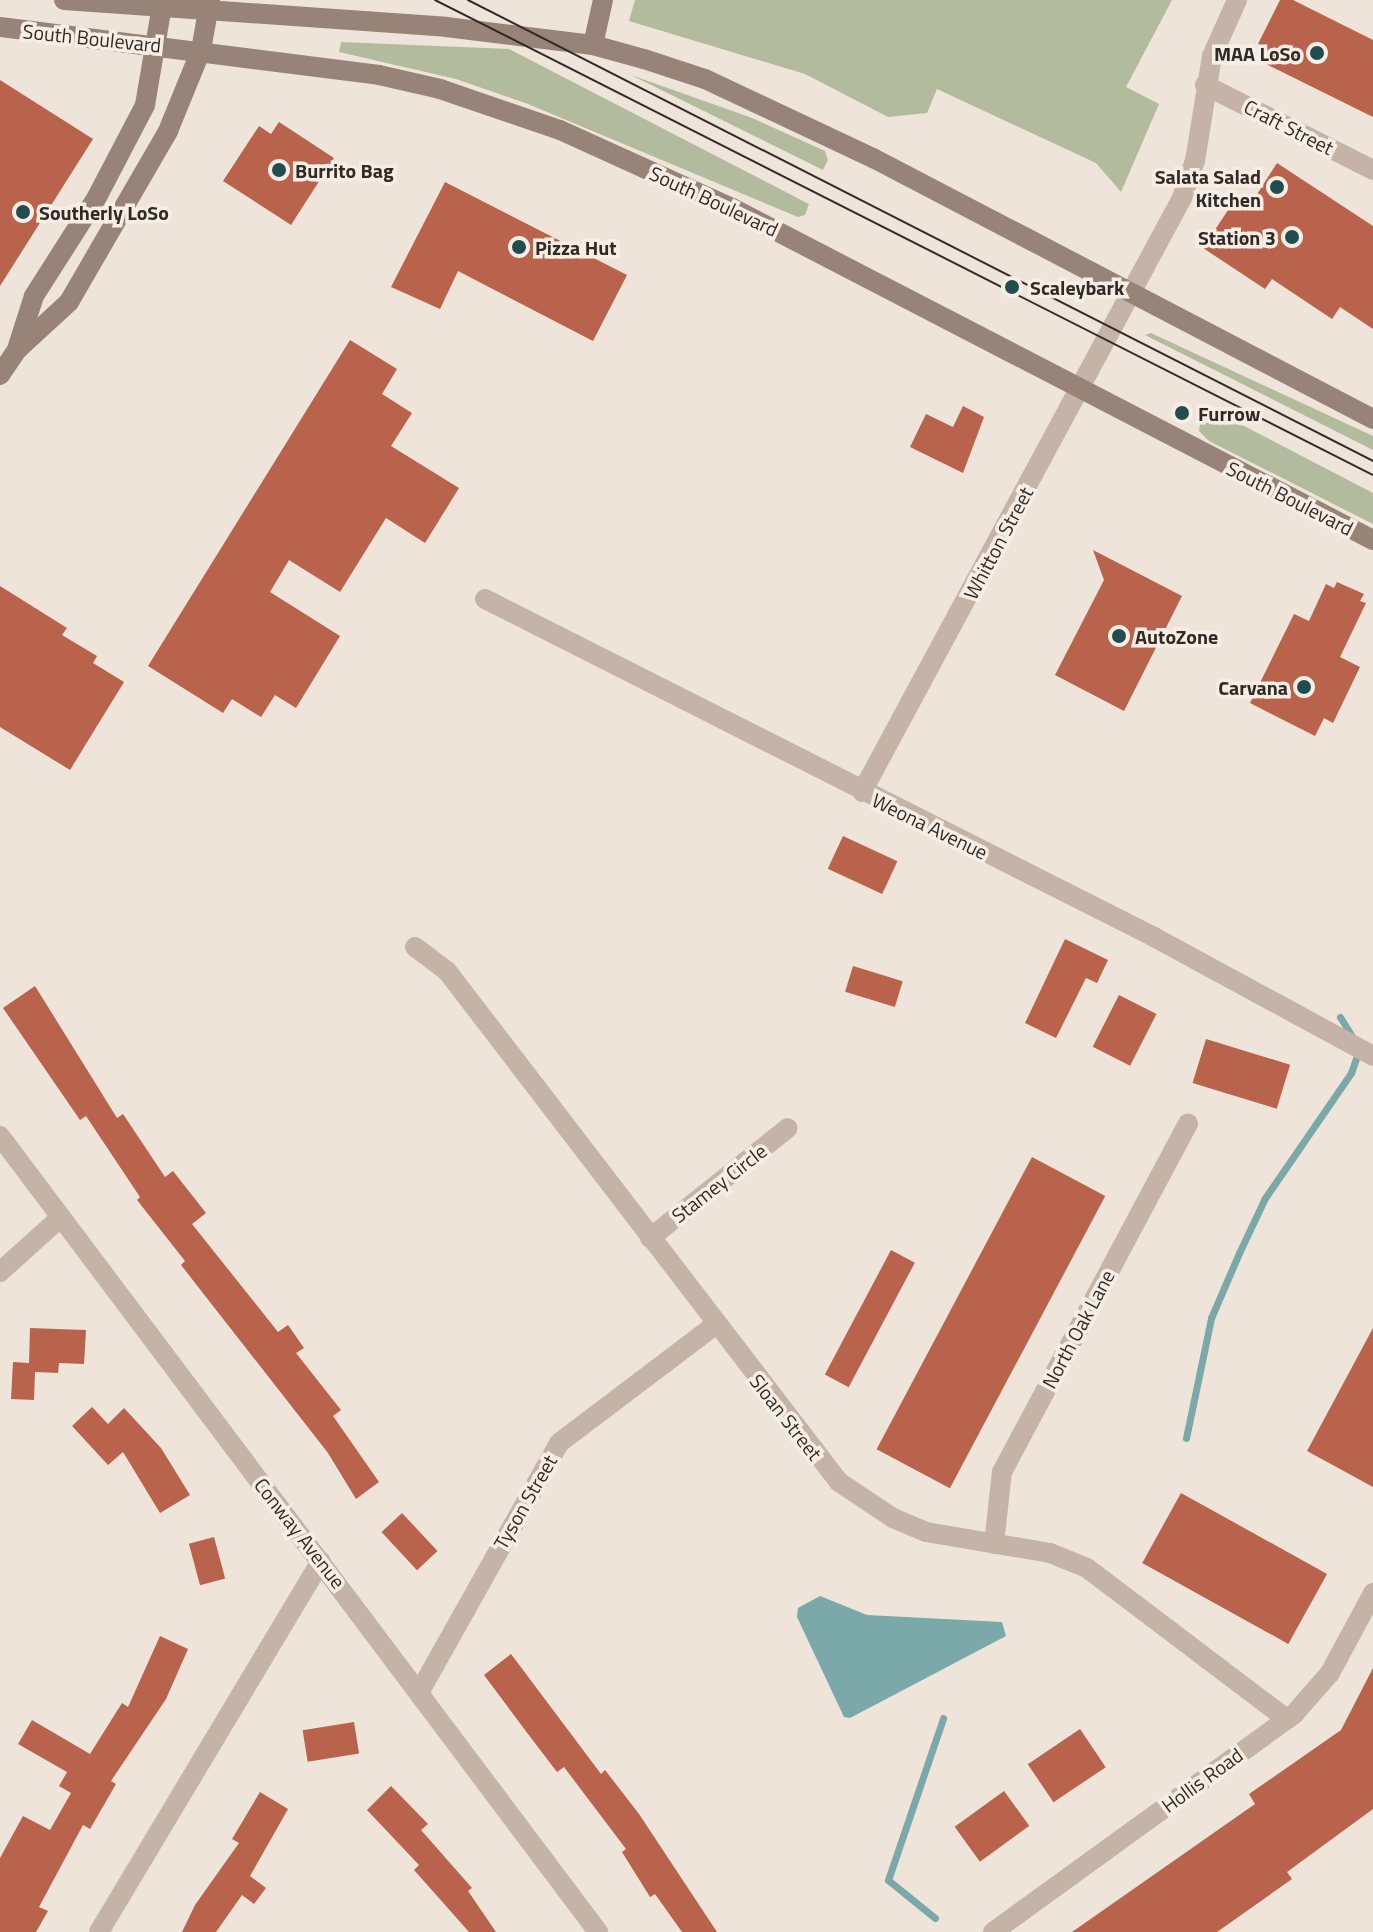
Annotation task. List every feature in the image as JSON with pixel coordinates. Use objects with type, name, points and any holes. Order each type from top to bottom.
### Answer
[{"type":"main road","name":"South Boulevard","points":[[64,0],[210,6],[446,27],[593,45],[705,79],[1132,293],[1373,419]]},
{"type":"main road","points":[[593,45],[603,0]]},
{"type":"main road","points":[[17,350],[34,296],[97,197],[145,105],[163,4]]},
{"type":"main road","points":[[0,375],[17,350],[69,302],[168,131],[201,50],[210,6]]},
{"type":"main road","name":"South Boulevard","points":[[0,27],[201,50],[379,75],[440,89],[560,130],[732,208],[1082,385],[1184,445],[1373,540]]},
{"type":"street","name":"Whitton Street","points":[[862,792],[1132,293],[1189,181],[1205,85],[1217,40],[1237,0]]},
{"type":"street","name":"Craft Street","points":[[1205,85],[1373,170]]},
{"type":"street","name":"Weona Avenue","points":[[485,599],[1154,937],[1373,1056]]},
{"type":"street","name":"Sloan Street","points":[[415,947],[447,971],[715,1325],[839,1482],[893,1518],[926,1532],[1050,1553],[1106,1579],[1287,1719]]},
{"type":"street","name":"North Oak Lane","points":[[994,1544],[1002,1472],[1188,1123]]},
{"type":"street","name":"Stamey Circle","points":[[650,1238],[788,1128]]},
{"type":"street","name":"Conway Avenue","points":[[0,1136],[420,1691],[598,1932]]},
{"type":"street","points":[[0,1272],[61,1217]]},
{"type":"street","name":"Tyson Street","points":[[420,1691],[559,1443],[715,1325]]},
{"type":"street","points":[[99,1932],[321,1561]]},
{"type":"street","name":"Hollis Road","points":[[993,1932],[1287,1719],[1320,1687],[1373,1593]]},
{"type":"green space","points":[[635,0],[1172,0],[1126,87],[1159,104],[1121,192],[1096,163],[937,89],[927,113],[888,117],[805,74],[629,21]]},
{"type":"green space","points":[[341,42],[509,49],[809,204],[805,215],[798,217],[528,104],[456,79],[339,52]]},
{"type":"green space","points":[[631,75],[752,118],[825,151],[828,160],[823,170]]},
{"type":"green space","points":[[1151,333],[1373,436],[1373,450],[1145,335]]},
{"type":"green space","points":[[1218,421],[1244,426],[1373,493],[1373,524],[1209,441],[1199,431],[1200,424]]},
{"type":"water","points":[[820,1596],[867,1615],[1002,1622],[1006,1636],[850,1718],[844,1717],[797,1617],[798,1608]]},
{"type":"building","name":"MAA LoSo","points":[[1280,0],[1293,0],[1373,40],[1373,117],[1264,63],[1258,44]]},
{"type":"building","name":"Southerly LoSo","points":[[0,80],[93,139],[0,286]]},
{"type":"building","name":"Burrito Bag","points":[[279,122],[334,158],[291,225],[223,181],[259,126],[271,134]]},
{"type":"building","name":"Station 3","points":[[1277,163],[1373,226],[1373,329],[1340,307],[1332,319],[1272,279],[1265,289],[1203,248],[1236,198],[1249,207]]},
{"type":"building","points":[[445,182],[627,275],[593,341],[458,271],[440,309],[391,287]]},
{"type":"building","points":[[350,340],[397,369],[382,394],[412,413],[391,446],[459,488],[425,543],[386,518],[340,592],[289,560],[270,592],[340,636],[296,708],[275,695],[261,717],[232,699],[223,713],[148,666]]},
{"type":"building","points":[[963,406],[984,417],[963,473],[910,447],[926,414],[953,427]]},
{"type":"building","name":"AutoZone","points":[[1093,550],[1182,596],[1124,711],[1055,675],[1104,580]]},
{"type":"building","name":"Carvana","points":[[1337,582],[1364,594],[1360,601],[1366,603],[1340,657],[1360,667],[1333,723],[1324,718],[1315,736],[1250,703],[1294,614],[1309,621],[1326,584],[1334,588]]},
{"type":"building","points":[[0,586],[67,628],[62,635],[97,656],[93,663],[124,682],[70,770],[0,727]]},
{"type":"building","points":[[843,836],[897,861],[882,894],[828,869]]},
{"type":"building","points":[[1065,939],[1108,960],[1097,983],[1086,978],[1056,1038],[1025,1023]]},
{"type":"building","points":[[853,966],[903,981],[895,1007],[845,992]]},
{"type":"building","points":[[35,986],[117,1118],[123,1114],[165,1177],[173,1171],[206,1213],[192,1224],[278,1332],[288,1325],[304,1348],[296,1353],[341,1410],[333,1416],[379,1482],[356,1499],[328,1453],[181,1265],[185,1261],[137,1200],[140,1197],[86,1116],[80,1120],[3,1008]]},
{"type":"building","points":[[1119,995],[1156,1014],[1130,1066],[1093,1047]]},
{"type":"building","points":[[1206,1039],[1290,1065],[1277,1109],[1193,1083]]},
{"type":"building","points":[[1032,1157],[1105,1196],[950,1488],[877,1449]]},
{"type":"building","points":[[891,1250],[915,1263],[849,1387],[825,1374]]},
{"type":"building","points":[[30,1328],[86,1330],[84,1364],[59,1363],[58,1373],[35,1372],[34,1400],[11,1399],[13,1362],[29,1363]]},
{"type":"building","points":[[1373,1328],[1373,1487],[1307,1451]]},
{"type":"building","points":[[92,1407],[108,1424],[124,1408],[161,1448],[190,1495],[160,1513],[123,1452],[108,1465],[72,1426]]},
{"type":"building","points":[[1181,1493],[1327,1574],[1288,1644],[1142,1563]]},
{"type":"building","points":[[402,1513],[437,1551],[417,1570],[382,1532]]},
{"type":"building","points":[[214,1537],[225,1579],[200,1585],[189,1544]]},
{"type":"building","points":[[160,1636],[188,1649],[166,1699],[111,1781],[116,1784],[90,1829],[83,1825],[39,1907],[48,1911],[36,1932],[0,1932],[0,1858],[23,1816],[50,1830],[71,1793],[59,1786],[67,1772],[18,1744],[32,1720],[90,1754],[122,1703],[128,1707]]},
{"type":"building","points":[[511,1654],[601,1774],[605,1770],[639,1814],[717,1932],[682,1932],[655,1894],[650,1897],[622,1852],[626,1849],[564,1767],[557,1772],[484,1675]]},
{"type":"building","points":[[1373,1668],[1373,1809],[1287,1872],[1292,1879],[1217,1932],[1072,1932],[1255,1804],[1249,1794],[1341,1730]]},
{"type":"building","points":[[354,1722],[359,1754],[308,1762],[303,1730]]},
{"type":"building","points":[[1080,1729],[1106,1767],[1053,1802],[1028,1764]]},
{"type":"building","points":[[391,1786],[428,1824],[421,1830],[472,1888],[468,1891],[496,1932],[469,1932],[414,1870],[419,1865],[367,1810]]},
{"type":"building","points":[[1004,1791],[1029,1826],[980,1862],[955,1827]]},
{"type":"building","points":[[260,1792],[288,1809],[250,1876],[266,1888],[254,1904],[242,1895],[216,1932],[182,1932],[195,1905],[239,1843],[232,1839]]},
{"type":"waterway","points":[[1340,1017],[1354,1039]]},
{"type":"waterway","points":[[1186,1438],[1211,1318],[1239,1253],[1265,1198],[1351,1073],[1359,1050]]},
{"type":"waterway","points":[[935,1918],[888,1880],[943,1718]]},
{"type":"tram line","points":[[435,0],[1373,475]]},
{"type":"tram line","points":[[468,0],[1373,461]]},
{"type":"place","name":"MAA LoSo","points":[[1317,53]]},
{"type":"place","name":"Burrito Bag","points":[[279,170]]},
{"type":"place","name":"Salata Salad Kitchen","points":[[1277,187]]},
{"type":"place","name":"Southerly LoSo","points":[[23,212]]},
{"type":"place","name":"Station 3","points":[[1292,237]]},
{"type":"place","name":"Pizza Hut","points":[[519,247]]},
{"type":"place","name":"Scaleybark","points":[[1012,287]]},
{"type":"place","name":"Furrow","points":[[1182,413]]},
{"type":"place","name":"AutoZone","points":[[1119,636]]},
{"type":"place","name":"Carvana","points":[[1304,687]]}]
